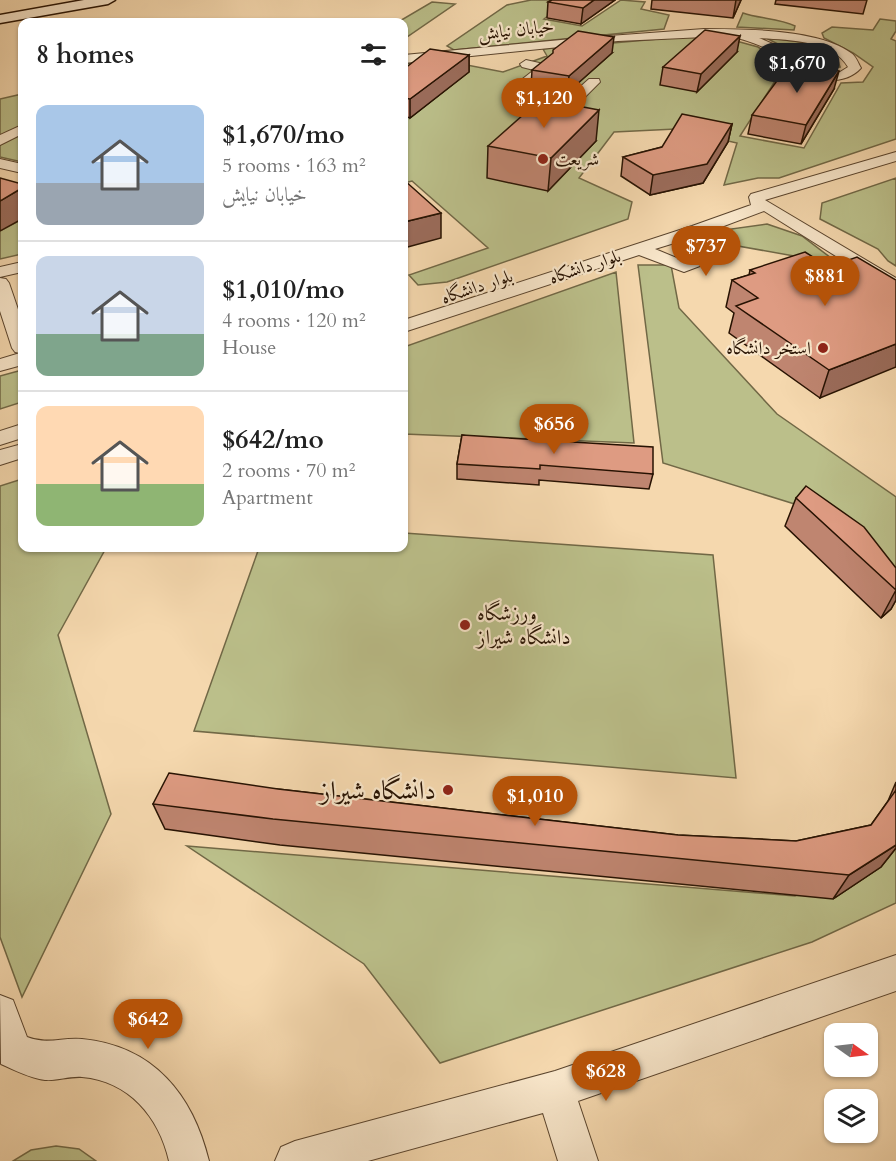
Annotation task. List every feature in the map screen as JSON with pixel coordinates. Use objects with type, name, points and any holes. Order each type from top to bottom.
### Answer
[{"type":"street","points":[[0,19],[108,0]]},
{"type":"street","name":"خیابان نیایش","points":[[408,59],[691,33],[741,34],[792,37],[816,42],[836,49],[850,58],[855,63],[855,68],[843,76],[812,74],[799,67],[788,55],[741,34]]},
{"type":"street","points":[[523,47],[534,56],[520,64],[544,68],[516,91],[573,101],[594,82]]},
{"type":"street","points":[[442,55],[492,64]]},
{"type":"street","points":[[3,119],[18,123]]},
{"type":"street","points":[[0,141],[18,131]]},
{"type":"street","name":"بلوار دانشکاه","points":[[408,325],[698,230],[767,201],[896,156]]},
{"type":"street","points":[[0,164],[18,168]]},
{"type":"street","name":"بلوار دانشکاه","points":[[767,201],[896,168]]},
{"type":"street","points":[[767,201],[824,236],[896,286]]},
{"type":"street","name":"بلوار دانشگاه","points":[[408,309],[767,201]]},
{"type":"street","points":[[639,249],[684,267],[715,254],[698,230]]},
{"type":"street","points":[[824,236],[896,274]]},
{"type":"street","points":[[0,272],[18,268]]},
{"type":"street","points":[[0,283],[18,336]]},
{"type":"street","points":[[0,365],[18,360]]},
{"type":"street","points":[[0,438],[18,432]]},
{"type":"street","points":[[0,458],[18,452]]},
{"type":"street","points":[[295,1161],[555,1090],[896,973]]},
{"type":"street","points":[[0,1013],[14,1051],[44,1061],[82,1058],[117,1065],[147,1082],[170,1110],[187,1145],[189,1161]]},
{"type":"street","points":[[555,1090],[578,1161]]},
{"type":"green space","points":[[531,0],[569,0],[544,19],[582,26],[621,0],[645,2],[641,9],[669,15],[664,29],[454,50],[447,46],[507,5]]},
{"type":"green space","points":[[432,2],[455,4],[408,36],[408,18],[405,18]]},
{"type":"green space","points":[[743,13],[789,23],[795,26],[794,30],[737,27]]},
{"type":"green space","points":[[880,19],[896,21],[896,31],[891,39],[896,41],[896,139],[779,178],[758,178],[724,185],[737,143],[676,129],[614,132],[579,178],[632,202],[628,219],[447,282],[418,285],[409,275],[488,248],[412,181],[408,182],[408,64],[441,60],[503,72],[547,56],[543,49],[682,37],[729,39],[758,47],[788,66],[777,78],[740,136],[804,148],[841,83],[863,82],[873,67],[853,53],[824,38],[822,33],[832,27],[873,30]]},
{"type":"green space","points":[[766,38],[797,41],[819,47],[829,52],[840,67],[812,69],[798,54]]},
{"type":"green space","points":[[18,95],[18,161],[0,157],[0,99]]},
{"type":"green space","points":[[896,178],[896,266],[888,261],[878,249],[820,219],[822,203]]},
{"type":"green space","points":[[18,221],[18,255],[0,259],[0,231]]},
{"type":"green space","points":[[767,224],[802,236],[839,264],[738,246],[731,229]]},
{"type":"green space","points":[[638,265],[671,265],[679,308],[777,414],[896,497],[896,579],[817,511],[663,463]]},
{"type":"green space","points":[[616,272],[634,443],[408,434],[408,346]]},
{"type":"green space","points":[[18,371],[18,403],[0,409],[0,376]]},
{"type":"green space","points":[[18,480],[18,552],[104,552],[58,635],[111,814],[22,997],[0,937],[0,486]]},
{"type":"green space","points":[[408,533],[713,555],[736,778],[194,731],[258,552],[408,552]]},
{"type":"green space","points":[[896,837],[896,903],[812,942],[440,1063],[364,964],[187,846],[795,896]]},
{"type":"green space","points":[[56,1146],[79,1149],[96,1161],[13,1161],[31,1150]]},
{"type":"building","points":[[552,0],[594,0],[583,8],[548,2]]},
{"type":"building","points":[[705,30],[740,36],[701,74],[663,67]]},
{"type":"building","points":[[578,31],[614,37],[569,76],[532,70],[553,53],[553,50]]},
{"type":"building","points":[[430,49],[469,55],[410,99],[408,99],[408,66]]},
{"type":"building","points":[[790,63],[839,71],[806,125],[752,115]]},
{"type":"building","points":[[541,99],[599,110],[551,158],[488,146]]},
{"type":"building","points":[[682,114],[732,124],[707,164],[653,175],[623,157],[662,147]]},
{"type":"building","points":[[0,178],[18,183],[18,190],[0,201]]},
{"type":"building","points":[[408,184],[441,213],[408,221]]},
{"type":"building","name":"استخر دانشگاه","points":[[805,252],[829,267],[857,257],[896,280],[896,344],[829,370],[736,306],[758,298],[732,280],[755,273],[750,270]]},
{"type":"building","points":[[462,435],[653,447],[653,474],[540,465],[540,469],[457,464]]},
{"type":"building","points":[[806,486],[864,527],[896,568],[896,590],[796,498]]},
{"type":"building","points":[[169,773],[278,789],[678,835],[796,841],[871,825],[896,790],[896,845],[849,875],[273,819],[153,804]]},
{"type":"place","name":"شریعت","points":[[543,159]]},
{"type":"place","name":"استخر دانشگاه","points":[[823,348]]},
{"type":"place","name":"ورزشگاه دانشگاه شیراز","points":[[465,625]]},
{"type":"place","name":"دانشگاه شیراز","points":[[448,790]]}]
